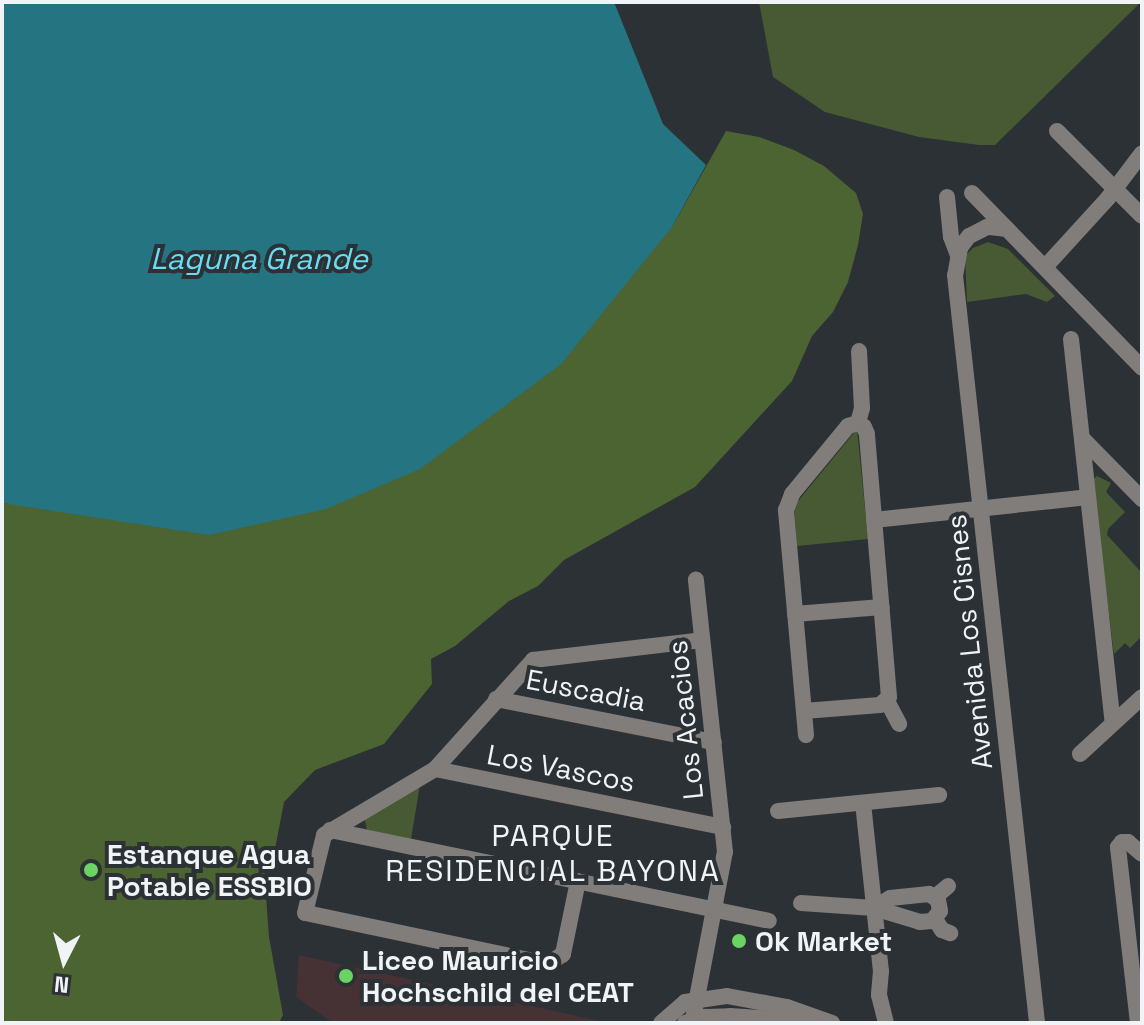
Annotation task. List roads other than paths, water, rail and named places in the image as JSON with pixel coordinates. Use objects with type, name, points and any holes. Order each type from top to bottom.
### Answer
[{"type":"street","points":[[1057,131],[1114,188],[1139,206]]},
{"type":"street","points":[[1046,266],[1142,153]]},
{"type":"street","points":[[972,193],[1142,368]]},
{"type":"street","name":"Avenida Los Cisnes","points":[[947,197],[951,237],[958,255],[955,275],[1037,1023]]},
{"type":"street","points":[[958,255],[964,241],[975,231],[993,226],[1007,229]]},
{"type":"street","points":[[1071,339],[1113,723]]},
{"type":"street","points":[[858,423],[862,408],[859,351]]},
{"type":"street","points":[[804,711],[880,705],[887,701],[890,692],[866,430],[858,423]]},
{"type":"street","points":[[806,735],[787,505],[848,426],[858,423]]},
{"type":"street","points":[[1082,438],[1142,499]]},
{"type":"street","points":[[1086,478],[1095,468],[1108,464]]},
{"type":"street","points":[[874,520],[1088,497]]},
{"type":"street","name":"Los Acacios","points":[[689,1021],[697,998],[724,867],[723,827],[696,580]]},
{"type":"street","points":[[795,614],[882,607]]},
{"type":"street","points":[[578,881],[563,954],[548,964],[305,913],[320,843],[330,830],[435,769],[527,664],[539,657],[702,640]]},
{"type":"street","points":[[1080,754],[1142,697]]},
{"type":"street","name":"Euscadia","points":[[496,699],[714,742]]},
{"type":"street","points":[[887,701],[899,724]]},
{"type":"street","name":"Los Vascos","points":[[435,769],[723,827]]},
{"type":"street","points":[[778,811],[939,795]]},
{"type":"street","points":[[863,803],[881,971],[888,989],[886,1019]]},
{"type":"street","points":[[330,830],[769,921]]},
{"type":"street","points":[[1138,1023],[1139,999],[1118,847],[1122,842],[1128,842],[1142,854]]},
{"type":"street","points":[[874,908],[890,898],[942,892],[935,919]]},
{"type":"street","points":[[801,903],[874,908],[920,922],[935,919]]},
{"type":"street","points":[[935,919],[942,930],[950,933]]},
{"type":"street","points":[[661,1023],[677,1006],[697,998],[727,996],[753,999],[829,1022]]},
{"type":"street","points":[[752,1018],[753,999]]},
{"type":"street","points":[[689,1021],[752,1018],[829,1022]]},
{"type":"water","name":"Laguna Grande","points":[[2,2],[614,2],[663,124],[706,165],[672,227],[561,364],[420,469],[326,509],[209,535],[2,503]]},
{"type":"place","name":"Estanque Agua Potable ESSBIO","points":[[91,870]]},
{"type":"place","name":"Ok Market","points":[[739,941]]},
{"type":"place","name":"Liceo Mauricio Hochschild del CEAT","points":[[346,976]]},
{"type":"district","name":"PARQUE RESIDENCIAL BAYONA","points":[[553,853]]}]
